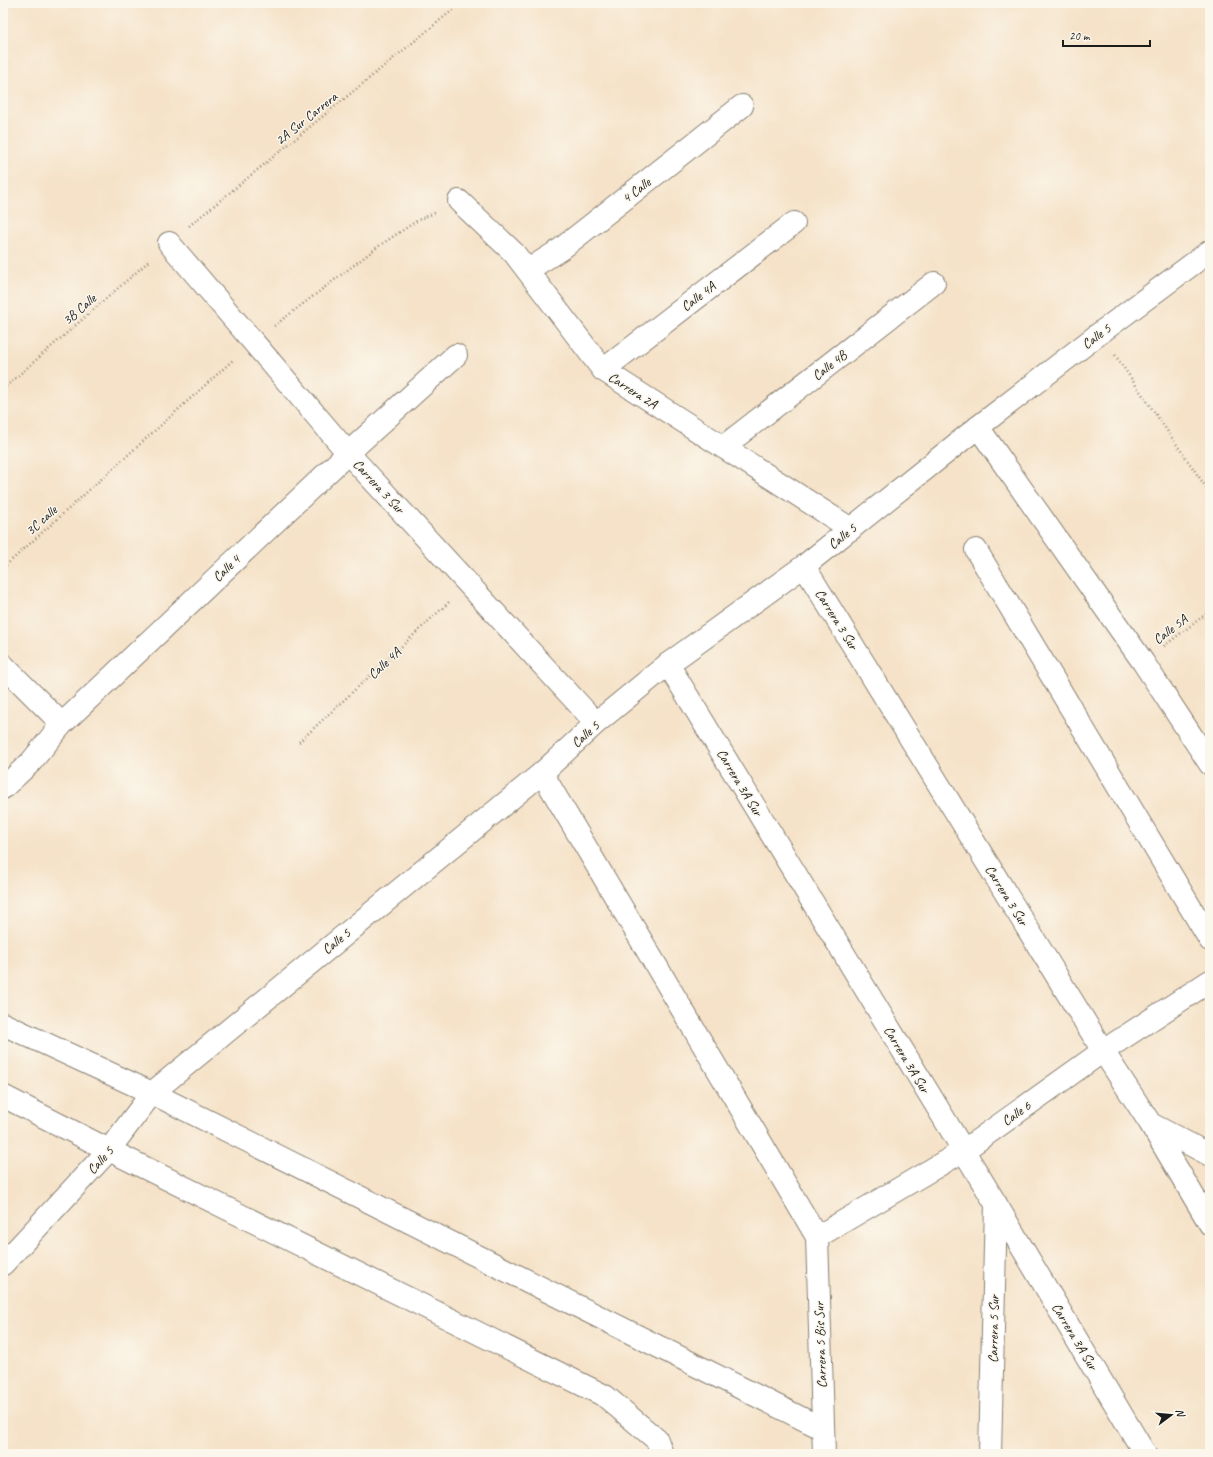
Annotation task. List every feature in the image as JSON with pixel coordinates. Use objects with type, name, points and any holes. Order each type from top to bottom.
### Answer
[{"type":"street","name":"4 Calle","points":[[528,270],[561,249],[742,106]]},
{"type":"street","name":"Carrera 2A","points":[[459,201],[514,253],[602,370],[851,529]]},
{"type":"street","name":"Calle 4A","points":[[602,370],[794,223]]},
{"type":"street","name":"Carrera 3 Sur","points":[[169,243],[348,453],[596,723]]},
{"type":"street","name":"Calle 5","points":[[3,1264],[109,1150],[152,1093],[542,773],[596,723],[668,664],[804,566],[1100,333],[1210,251]]},
{"type":"street","name":"Calle 4B","points":[[723,447],[934,283]]},
{"type":"street","name":"Calle 4","points":[[3,788],[31,762],[62,724],[348,453],[456,355]]},
{"type":"street","points":[[978,428],[1143,662],[1210,764]]},
{"type":"street","points":[[976,550],[1210,940]]},
{"type":"street","name":"Carrera 3 Sur","points":[[804,566],[1103,1051],[1150,1123],[1210,1224]]},
{"type":"street","name":"Carrera 3A Sur","points":[[668,664],[996,1204],[1145,1454]]},
{"type":"street","points":[[3,665],[62,724]]},
{"type":"street","points":[[542,773],[817,1236]]},
{"type":"street","name":"Calle 6","points":[[817,1236],[963,1151],[1103,1051],[1210,981]]},
{"type":"street","points":[[3,1024],[152,1093],[823,1429]]},
{"type":"street","points":[[3,1096],[605,1396],[657,1440],[662,1454]]},
{"type":"street","points":[[1150,1123],[1210,1155]]},
{"type":"street","name":"Carrera 5 Sur","points":[[990,1454],[996,1204]]},
{"type":"street","name":"Carrera 5 Bis Sur","points":[[817,1236],[824,1454]]},
{"type":"path","name":"2A Sur Carrera","points":[[169,243],[455,8]]},
{"type":"path","name":"3B Calle","points":[[3,390],[169,243]]},
{"type":"path","points":[[1100,333],[1210,493]]},
{"type":"path","name":"3C calle","points":[[3,568],[93,486]]},
{"type":"path","name":"Calle 4A","points":[[299,742],[468,584]]},
{"type":"path","name":"Calle 5A","points":[[1143,662],[1210,611]]}]
